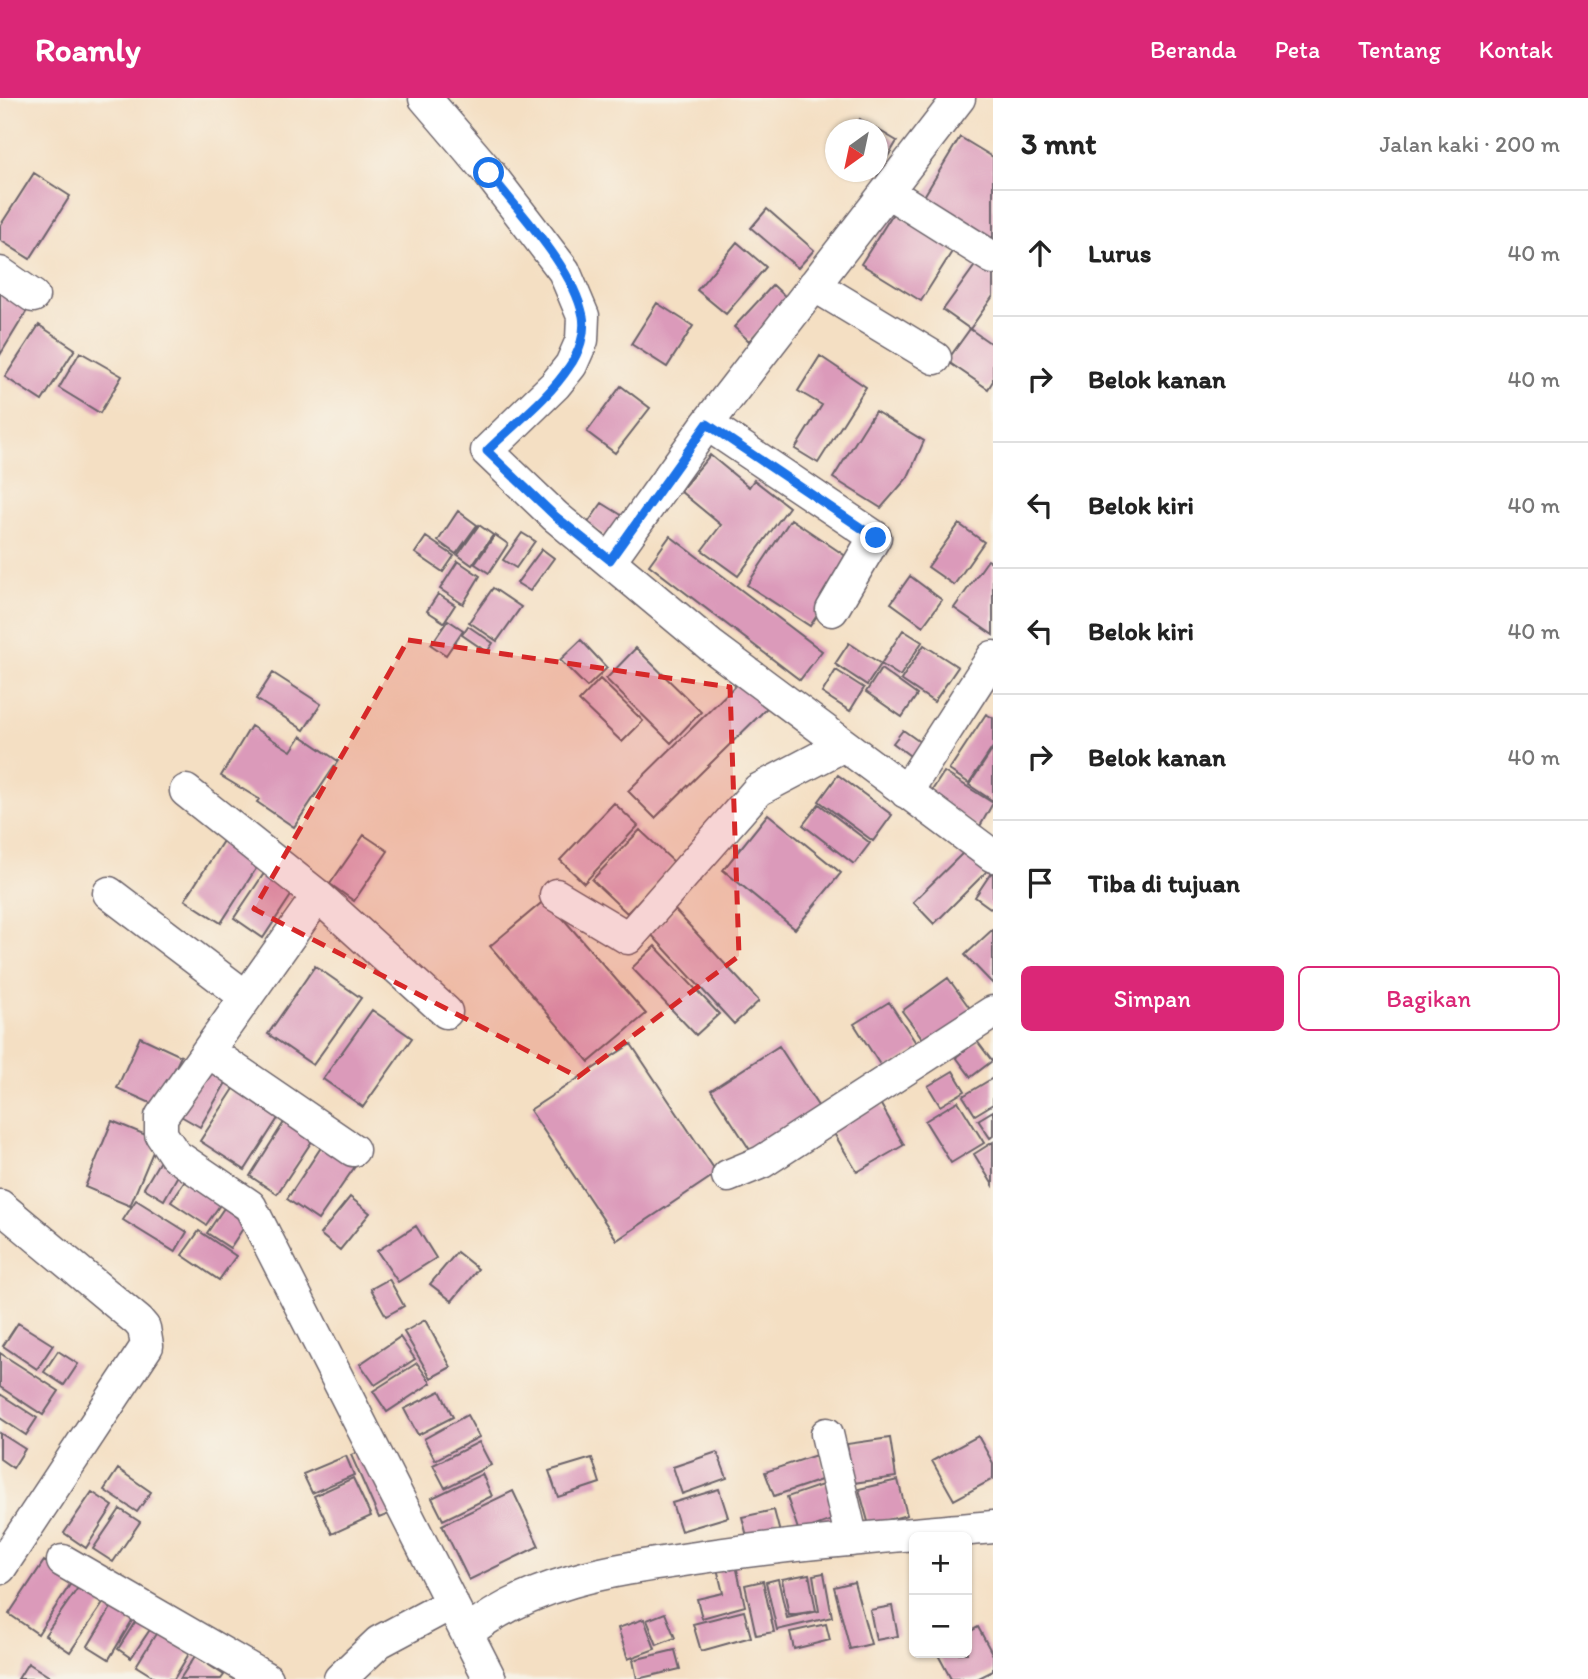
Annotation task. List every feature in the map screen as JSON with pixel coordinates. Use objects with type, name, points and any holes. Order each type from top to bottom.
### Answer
[{"type":"street","points":[[425,98],[489,173],[564,271],[583,316],[582,340],[571,365],[555,385],[487,451],[555,516],[710,645],[993,856]]},
{"type":"street","points":[[610,560],[707,424],[959,98]]},
{"type":"street","points":[[888,192],[993,258]]},
{"type":"street","points":[[0,273],[33,296]]},
{"type":"street","points":[[814,285],[935,358]]},
{"type":"street","points":[[707,424],[876,538],[832,610]]},
{"type":"street","points":[[906,792],[993,657]]},
{"type":"street","points":[[556,895],[628,938],[758,790],[844,745]]},
{"type":"street","points":[[186,791],[318,896],[446,1012]]},
{"type":"street","points":[[109,893],[246,998]]},
{"type":"street","points":[[318,896],[161,1117],[162,1134],[175,1155],[250,1206],[490,1679]]},
{"type":"street","points":[[728,1176],[762,1162],[989,1023]]},
{"type":"street","points":[[208,1051],[353,1150]]},
{"type":"street","points":[[0,1206],[138,1321],[148,1341],[0,1568]]},
{"type":"street","points":[[827,1434],[852,1539]]},
{"type":"street","points":[[467,1633],[515,1601],[564,1582],[625,1569],[774,1546],[993,1527]]},
{"type":"street","points":[[63,1560],[267,1679]]},
{"type":"street","points":[[340,1679],[379,1642],[452,1603]]},
{"type":"highlighted area","points":[[408,640],[730,687],[739,956],[578,1077],[254,909]]},
{"type":"building","points":[[888,136],[897,141],[888,156]]},
{"type":"building","points":[[960,137],[993,157],[993,238],[989,246],[920,203]]},
{"type":"building","points":[[34,173],[70,196],[30,259],[0,240],[0,226]]},
{"type":"building","points":[[767,209],[814,250],[798,268],[751,228]]},
{"type":"building","points":[[894,212],[953,250],[921,301],[861,264]]},
{"type":"building","points":[[737,242],[766,267],[726,314],[697,290]]},
{"type":"building","points":[[979,260],[993,270],[993,296],[970,329],[943,310]]},
{"type":"building","points":[[0,285],[31,304],[0,355]]},
{"type":"building","points":[[773,285],[788,299],[749,341],[734,327]]},
{"type":"building","points":[[657,303],[693,326],[667,367],[631,344]]},
{"type":"building","points":[[39,325],[75,349],[42,401],[5,377]]},
{"type":"building","points":[[970,329],[993,345],[993,381],[988,389],[947,361]]},
{"type":"building","points":[[80,352],[122,376],[100,413],[59,388]]},
{"type":"building","points":[[820,356],[866,387],[818,463],[795,449],[822,405],[798,391]]},
{"type":"building","points":[[621,386],[650,408],[615,453],[587,432]]},
{"type":"building","points":[[875,411],[924,441],[908,477],[881,508],[833,478]]},
{"type":"building","points":[[710,455],[749,487],[754,480],[789,507],[738,576],[702,550],[721,525],[680,491]]},
{"type":"building","points":[[602,503],[623,516],[609,538],[587,524]]},
{"type":"building","points":[[458,511],[477,525],[456,554],[438,541]]},
{"type":"building","points":[[791,519],[853,561],[810,626],[747,585]]},
{"type":"building","points":[[959,524],[984,542],[954,585],[928,567]]},
{"type":"building","points":[[479,525],[493,535],[472,565],[458,555]]},
{"type":"building","points":[[522,533],[535,541],[516,568],[503,560]]},
{"type":"building","points":[[495,535],[508,544],[489,573],[475,564]]},
{"type":"building","points":[[670,536],[822,651],[800,680],[649,565]]},
{"type":"building","points":[[426,537],[454,556],[443,572],[415,553]]},
{"type":"building","points":[[542,549],[554,558],[530,591],[517,583]]},
{"type":"building","points":[[988,560],[993,563],[993,635],[954,608]]},
{"type":"building","points":[[458,561],[480,576],[463,604],[440,589]]},
{"type":"building","points":[[910,576],[942,600],[923,626],[891,603]]},
{"type":"building","points":[[493,588],[521,607],[497,641],[469,622]]},
{"type":"building","points":[[438,594],[455,605],[444,622],[427,611]]},
{"type":"building","points":[[448,620],[463,630],[446,655],[431,645]]},
{"type":"building","points":[[468,626],[493,643],[487,652],[462,635]]},
{"type":"building","points":[[903,630],[922,642],[900,676],[881,664]]},
{"type":"building","points":[[581,640],[607,668],[587,687],[560,660]]},
{"type":"building","points":[[849,643],[881,664],[867,685],[835,664]]},
{"type":"building","points":[[924,645],[958,667],[934,702],[901,680]]},
{"type":"building","points":[[636,648],[701,712],[671,743],[606,679]]},
{"type":"building","points":[[881,669],[917,695],[902,717],[866,692]]},
{"type":"building","points":[[836,670],[864,688],[850,711],[822,693]]},
{"type":"building","points":[[273,673],[321,704],[304,730],[256,699]]},
{"type":"building","points":[[745,676],[772,703],[655,818],[628,791]]},
{"type":"building","points":[[600,679],[643,721],[622,742],[579,701]]},
{"type":"building","points":[[986,714],[993,718],[993,747],[969,783],[949,770]]},
{"type":"building","points":[[251,726],[291,751],[301,736],[338,761],[294,827],[257,802],[259,799],[221,776]]},
{"type":"building","points":[[903,730],[931,750],[921,764],[893,743]]},
{"type":"building","points":[[993,749],[993,801],[969,785]]},
{"type":"building","points":[[944,772],[993,803],[979,828],[929,795]]},
{"type":"building","points":[[838,775],[892,815],[873,841],[819,801]]},
{"type":"building","points":[[614,803],[638,826],[584,883],[560,860]]},
{"type":"building","points":[[819,804],[870,843],[854,864],[803,825]]},
{"type":"building","points":[[768,814],[841,873],[795,929],[723,870]]},
{"type":"building","points":[[640,830],[675,863],[627,913],[592,880]]},
{"type":"building","points":[[364,835],[388,851],[354,901],[330,884]]},
{"type":"building","points":[[223,841],[259,864],[221,923],[185,900]]},
{"type":"building","points":[[970,846],[991,867],[934,924],[913,902]]},
{"type":"building","points":[[265,872],[294,891],[263,938],[234,918]]},
{"type":"building","points":[[991,873],[993,874],[993,910],[975,897]]},
{"type":"building","points":[[546,899],[646,1014],[589,1062],[490,946]]},
{"type":"building","points":[[675,910],[759,1001],[734,1024],[650,933]]},
{"type":"building","points":[[993,929],[993,984],[965,955]]},
{"type":"building","points":[[655,946],[719,1014],[696,1035],[632,968]]},
{"type":"building","points":[[315,966],[361,998],[313,1065],[268,1034]]},
{"type":"building","points":[[948,978],[974,1014],[929,1047],[902,1011]]},
{"type":"building","points":[[889,1002],[920,1049],[884,1071],[854,1024]]},
{"type":"building","points":[[372,1010],[412,1038],[363,1107],[323,1079]]},
{"type":"building","points":[[140,1037],[181,1056],[157,1106],[117,1088]]},
{"type":"building","points":[[977,1041],[992,1061],[971,1077],[956,1057]]},
{"type":"building","points":[[631,1044],[717,1173],[617,1240],[530,1110]]},
{"type":"building","points":[[779,1046],[820,1109],[752,1153],[711,1090]]},
{"type":"building","points":[[208,1067],[228,1079],[200,1127],[179,1115]]},
{"type":"building","points":[[953,1071],[965,1091],[940,1106],[928,1086]]},
{"type":"building","points":[[993,1078],[993,1104],[975,1115],[963,1096]]},
{"type":"building","points":[[237,1084],[282,1112],[245,1170],[200,1141]]},
{"type":"building","points":[[958,1101],[984,1143],[951,1163],[925,1121]]},
{"type":"building","points":[[880,1103],[904,1145],[857,1172],[832,1130]]},
{"type":"building","points":[[993,1111],[993,1136],[990,1138],[978,1120]]},
{"type":"building","points":[[288,1116],[316,1135],[277,1194],[250,1176]]},
{"type":"building","points":[[112,1121],[158,1140],[130,1206],[85,1187]]},
{"type":"building","points":[[993,1142],[993,1185],[974,1154]]},
{"type":"building","points":[[324,1143],[356,1165],[318,1220],[287,1199]]},
{"type":"building","points":[[161,1159],[181,1170],[164,1200],[144,1188]]},
{"type":"building","points":[[189,1175],[224,1199],[206,1225],[171,1202]]},
{"type":"building","points":[[350,1197],[370,1213],[340,1250],[320,1234]]},
{"type":"building","points":[[136,1200],[187,1232],[175,1252],[123,1220]]},
{"type":"building","points":[[224,1208],[246,1224],[230,1248],[207,1233]]},
{"type":"building","points":[[416,1226],[436,1258],[398,1282],[377,1251]]},
{"type":"building","points":[[199,1231],[236,1256],[219,1280],[182,1255]]},
{"type":"building","points":[[457,1252],[478,1269],[452,1301],[430,1284]]},
{"type":"building","points":[[389,1279],[404,1306],[386,1316],[371,1289]]},
{"type":"building","points":[[425,1320],[451,1367],[431,1378],[404,1332]]},
{"type":"building","points":[[18,1323],[53,1345],[37,1369],[3,1346]]},
{"type":"building","points":[[400,1337],[415,1359],[375,1385],[360,1364]]},
{"type":"building","points":[[58,1351],[78,1364],[64,1385],[44,1372]]},
{"type":"building","points":[[0,1353],[59,1391],[43,1415],[0,1387]]},
{"type":"building","points":[[417,1363],[431,1383],[387,1412],[373,1391]]},
{"type":"building","points":[[440,1391],[453,1417],[418,1435],[404,1409]]},
{"type":"building","points":[[0,1394],[37,1418],[26,1435],[0,1418]]},
{"type":"building","points":[[467,1415],[479,1437],[435,1460],[424,1439]]},
{"type":"building","points":[[0,1433],[25,1449],[13,1468],[0,1459]]},
{"type":"building","points":[[978,1436],[993,1463],[993,1479],[954,1500],[932,1461]]},
{"type":"building","points":[[890,1438],[896,1477],[853,1483],[847,1444]]},
{"type":"building","points":[[479,1442],[491,1465],[445,1488],[433,1465]]},
{"type":"building","points":[[371,1446],[399,1510],[379,1518],[351,1455]]},
{"type":"building","points":[[717,1452],[727,1478],[682,1494],[673,1467]]},
{"type":"building","points":[[819,1454],[827,1478],[774,1496],[765,1472]]},
{"type":"building","points":[[346,1456],[354,1475],[312,1493],[303,1474]]},
{"type":"building","points":[[592,1458],[600,1483],[558,1497],[549,1471]]},
{"type":"building","points":[[118,1469],[151,1492],[137,1512],[104,1490]]},
{"type":"building","points":[[482,1474],[492,1496],[443,1520],[432,1498]]},
{"type":"building","points":[[353,1478],[371,1516],[332,1534],[314,1496]]},
{"type":"building","points":[[898,1480],[907,1515],[869,1525],[859,1489]]},
{"type":"building","points":[[828,1483],[840,1517],[799,1532],[787,1497]]},
{"type":"building","points":[[719,1489],[728,1517],[681,1531],[672,1503]]},
{"type":"building","points":[[513,1491],[539,1546],[469,1580],[442,1525]]},
{"type":"building","points":[[92,1492],[113,1506],[86,1548],[64,1533]]},
{"type":"building","points":[[120,1509],[140,1522],[113,1562],[93,1549]]},
{"type":"building","points":[[774,1510],[780,1533],[748,1540],[742,1517]]},
{"type":"building","points":[[734,1556],[745,1606],[702,1618],[697,1599],[723,1593],[715,1560]]},
{"type":"building","points":[[44,1561],[73,1580],[38,1634],[9,1614]]},
{"type":"building","points":[[824,1573],[832,1617],[777,1630],[766,1582],[778,1579],[787,1618],[819,1611],[813,1575]]},
{"type":"building","points":[[809,1574],[816,1611],[789,1615],[782,1579]]},
{"type":"building","points":[[763,1581],[774,1632],[756,1635],[745,1585]]},
{"type":"building","points":[[854,1582],[871,1644],[850,1649],[834,1587]]},
{"type":"building","points":[[80,1585],[104,1602],[70,1652],[45,1635]]},
{"type":"building","points":[[112,1606],[133,1619],[109,1659],[88,1646]]},
{"type":"building","points":[[892,1606],[898,1636],[876,1640],[870,1610]]},
{"type":"building","points":[[744,1611],[751,1637],[701,1651],[693,1624]]},
{"type":"building","points":[[665,1613],[675,1638],[657,1645],[647,1620]]},
{"type":"building","points":[[137,1619],[151,1628],[131,1658],[118,1649]]},
{"type":"building","points":[[644,1619],[655,1649],[628,1659],[618,1628]]},
{"type":"building","points":[[826,1624],[830,1640],[794,1649],[790,1632]]},
{"type":"building","points":[[978,1627],[993,1655],[993,1671],[977,1679],[951,1679],[940,1658],[972,1658],[972,1630]]},
{"type":"building","points":[[157,1632],[190,1652],[174,1679],[157,1679],[136,1666]]},
{"type":"building","points":[[675,1650],[680,1669],[637,1679],[633,1660]]},
{"type":"building","points":[[195,1656],[224,1675],[221,1679],[180,1679]]},
{"type":"building","points":[[28,1663],[53,1679],[18,1679]]},
{"type":"route","points":[[489,173],[564,271],[583,316],[582,340],[571,365],[555,385],[487,451],[509,474],[555,516],[610,560],[707,424],[876,538]]}]
